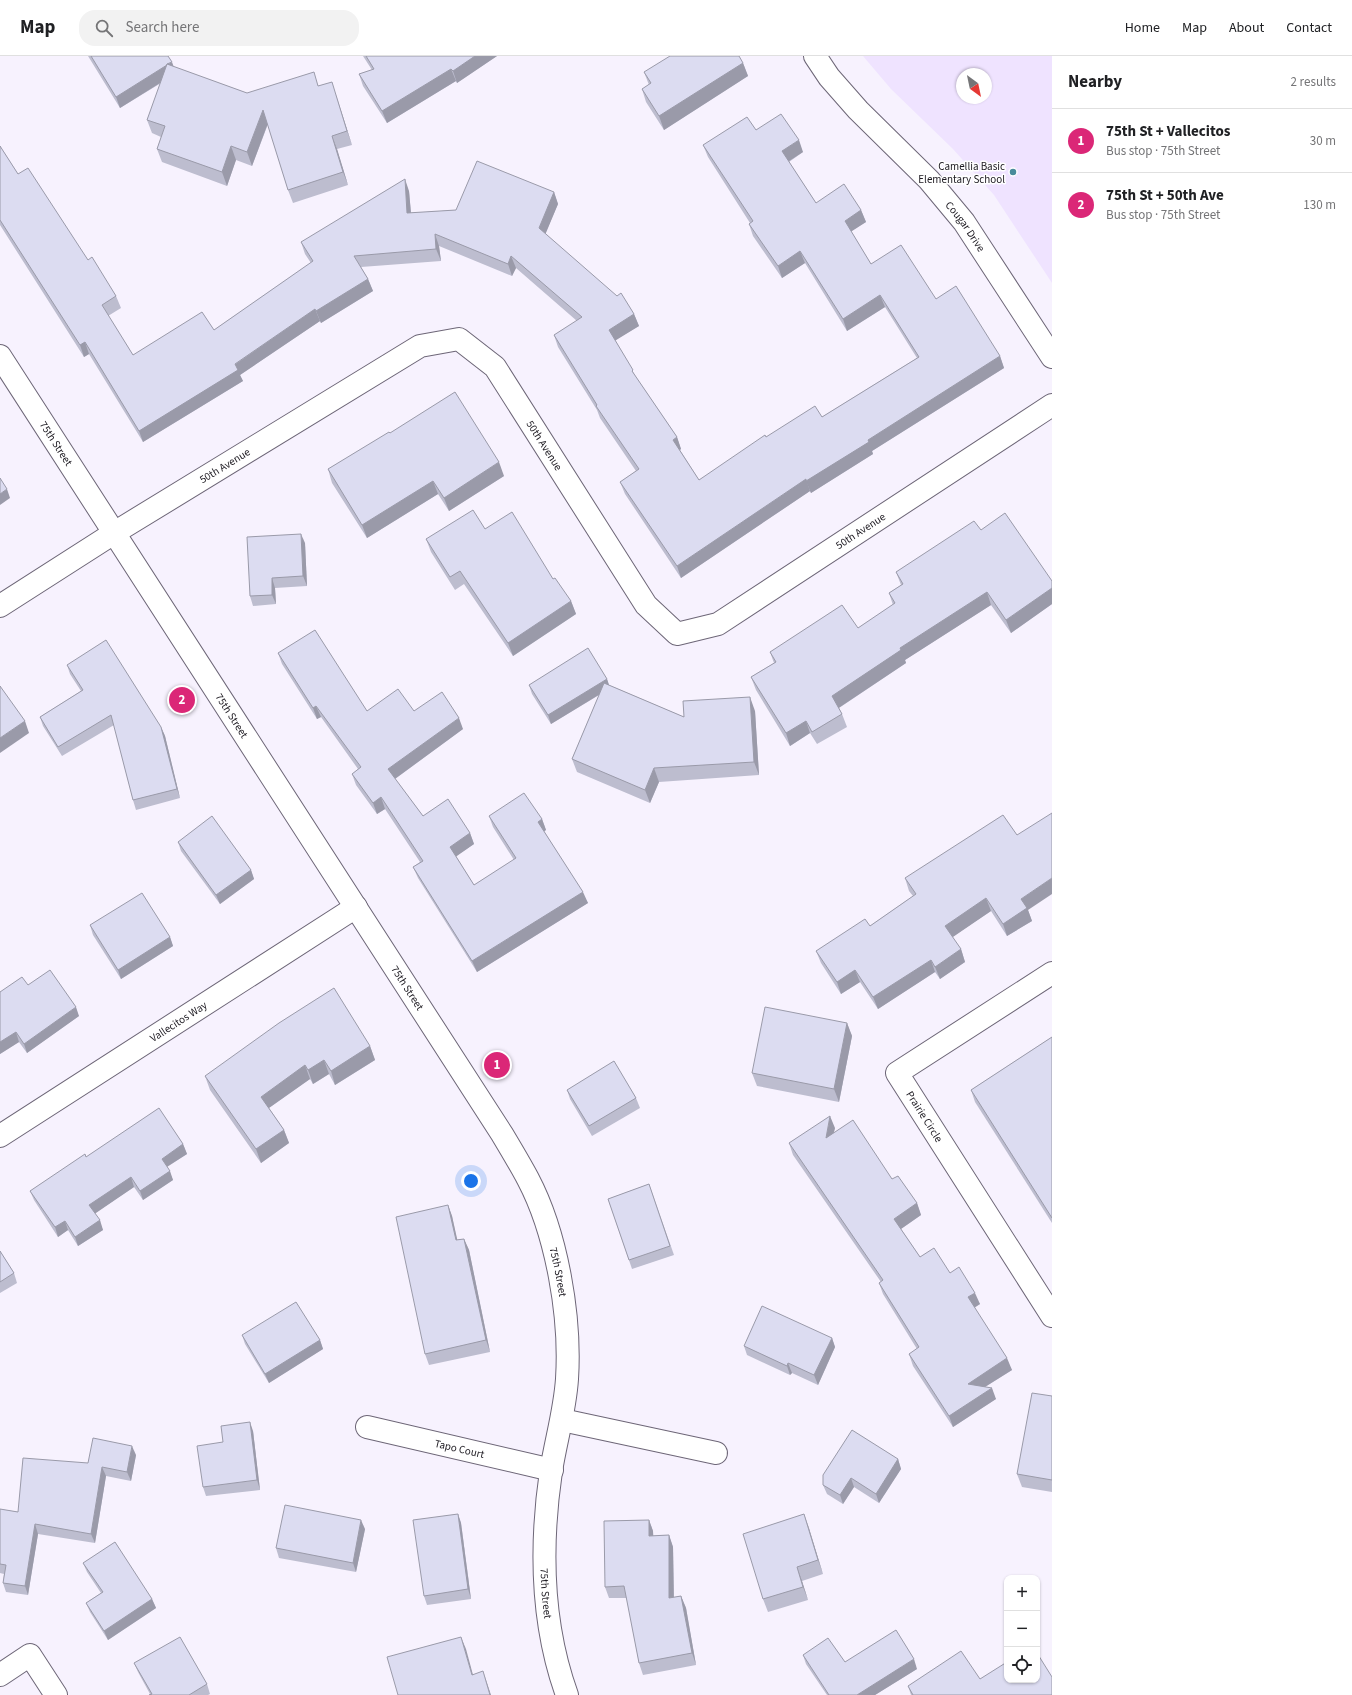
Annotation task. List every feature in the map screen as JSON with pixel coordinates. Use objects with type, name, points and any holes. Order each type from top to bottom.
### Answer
[{"type":"street","name":"Cougar Drive","points":[[814,56],[829,77],[858,110],[929,180],[964,222],[1052,357]]},
{"type":"street","name":"50th Avenue","points":[[0,606],[114,533],[420,346],[459,339],[495,366],[646,604],[677,634],[718,624],[1052,405]]},
{"type":"street","name":"75th Street","points":[[0,356],[502,1134],[529,1180],[547,1226],[561,1280],[567,1330],[567,1364],[562,1420],[552,1470],[544,1524],[544,1578],[552,1641],[567,1695]]},
{"type":"street","name":"Vallecitos Way","points":[[0,1136],[356,907]]},
{"type":"street","name":"Prairie Circle","points":[[1052,973],[896,1073],[1052,1316]]},
{"type":"street","points":[[562,1420],[716,1453]]},
{"type":"street","name":"Tapo Court","points":[[367,1427],[552,1470]]},
{"type":"street","points":[[0,1675],[30,1655],[56,1695]]},
{"type":"shaded area","name":"Camellia Basic Elementary School","points":[[863,56],[1052,56],[1052,283],[994,195],[953,149],[891,89]]},
{"type":"building","points":[[91,56],[168,56],[172,62],[116,97]]},
{"type":"building","points":[[366,56],[475,56],[453,71],[451,69],[382,111],[359,74],[374,69]]},
{"type":"building","points":[[670,56],[739,56],[743,63],[659,116],[642,89],[651,83],[644,72]]},
{"type":"building","points":[[167,64],[247,93],[314,72],[318,86],[332,82],[347,131],[332,136],[343,172],[288,190],[263,110],[247,152],[231,146],[222,172],[157,149],[165,126],[147,120]]},
{"type":"building","points":[[781,114],[799,140],[782,151],[816,203],[844,184],[861,210],[845,221],[871,264],[901,245],[936,299],[956,286],[1000,356],[868,440],[869,442],[806,481],[806,479],[677,566],[620,482],[639,469],[596,406],[597,405],[554,335],[582,317],[511,256],[508,264],[435,234],[436,249],[354,256],[368,279],[316,311],[315,309],[235,364],[238,370],[139,431],[85,342],[80,345],[0,220],[0,146],[18,174],[28,168],[88,260],[92,257],[116,296],[102,305],[133,355],[202,312],[214,330],[313,261],[301,242],[405,179],[407,213],[456,210],[477,161],[554,192],[539,228],[617,296],[621,293],[634,314],[609,330],[633,370],[632,371],[677,437],[673,440],[699,480],[765,435],[766,437],[815,406],[822,417],[919,357],[880,295],[843,319],[800,251],[778,266],[749,224],[753,221],[703,145],[747,117],[756,130]]},
{"type":"building","points":[[455,392],[499,462],[444,498],[433,481],[362,525],[328,469],[389,432],[390,433]]},
{"type":"building","points":[[0,478],[7,489],[0,494]]},
{"type":"building","points":[[473,510],[485,529],[512,512],[553,579],[555,578],[571,601],[508,643],[460,571],[450,577],[426,539]]},
{"type":"building","points":[[1005,513],[1052,581],[1052,588],[1006,620],[987,592],[900,648],[901,650],[832,696],[842,714],[812,732],[806,721],[786,733],[751,677],[776,662],[770,652],[842,605],[858,628],[895,603],[889,593],[903,584],[896,572],[974,521],[981,530]]},
{"type":"building","points":[[301,534],[303,576],[272,578],[272,595],[250,596],[247,537]]},
{"type":"building","points":[[315,630],[367,711],[398,689],[414,711],[442,692],[459,718],[388,769],[423,816],[448,799],[470,833],[450,847],[474,885],[516,858],[489,816],[524,793],[542,819],[538,822],[583,892],[472,961],[413,867],[423,861],[381,797],[373,803],[352,774],[361,767],[316,706],[313,708],[278,653]]},
{"type":"building","points":[[106,640],[161,727],[177,789],[133,800],[111,715],[58,747],[40,717],[83,690],[67,665]]},
{"type":"building","points":[[588,648],[607,679],[548,715],[529,685]]},
{"type":"building","points":[[604,683],[684,717],[683,701],[750,697],[754,762],[654,768],[645,790],[572,759]]},
{"type":"building","points":[[0,686],[25,721],[0,738]]},
{"type":"building","points":[[1052,813],[1052,878],[1021,899],[1027,908],[1003,924],[986,898],[945,926],[961,949],[935,967],[931,960],[873,997],[855,970],[837,982],[816,951],[865,919],[870,926],[916,894],[905,878],[1003,815],[1017,835]]},
{"type":"building","points":[[212,816],[251,870],[216,895],[178,842]]},
{"type":"building","points":[[142,893],[170,937],[118,970],[90,925]]},
{"type":"building","points":[[50,970],[76,1007],[24,1044],[16,1032],[0,1042],[0,992],[22,977],[28,985]]},
{"type":"building","points":[[334,988],[370,1046],[331,1071],[324,1060],[308,1070],[305,1065],[261,1097],[284,1130],[256,1149],[205,1076],[279,1023]]},
{"type":"building","points":[[765,1007],[847,1023],[834,1089],[752,1073]]},
{"type":"building","points":[[1052,1037],[1052,1218],[971,1090]]},
{"type":"building","points":[[614,1061],[636,1098],[589,1126],[567,1090]]},
{"type":"building","points":[[159,1108],[183,1144],[162,1159],[170,1171],[140,1191],[131,1177],[89,1205],[100,1220],[75,1237],[65,1221],[55,1227],[30,1191],[85,1154],[86,1157]]},
{"type":"building","points":[[830,1116],[826,1138],[853,1120],[892,1179],[898,1176],[917,1203],[894,1219],[920,1257],[934,1248],[950,1273],[959,1267],[975,1293],[968,1297],[1007,1358],[968,1384],[992,1388],[949,1416],[909,1354],[919,1347],[879,1283],[883,1280],[789,1143]]},
{"type":"building","points":[[649,1184],[670,1246],[629,1260],[608,1199]]},
{"type":"building","points":[[448,1205],[456,1240],[464,1239],[486,1340],[425,1354],[396,1217]]},
{"type":"building","points":[[0,1251],[14,1273],[0,1282]]},
{"type":"building","points":[[296,1302],[320,1340],[265,1374],[242,1335]]},
{"type":"building","points":[[762,1306],[832,1338],[814,1375],[788,1363],[787,1366],[744,1346]]},
{"type":"building","points":[[1032,1393],[1052,1396],[1052,1480],[1017,1474]]},
{"type":"building","points":[[250,1422],[257,1480],[203,1487],[197,1446],[223,1442],[221,1426]]},
{"type":"building","points":[[852,1430],[898,1459],[876,1494],[851,1478],[840,1495],[823,1485],[823,1475]]},
{"type":"building","points":[[93,1438],[132,1446],[127,1472],[102,1467],[91,1534],[35,1524],[25,1586],[3,1583],[6,1565],[0,1564],[0,1509],[18,1512],[23,1458],[88,1463]]},
{"type":"building","points":[[285,1505],[361,1520],[353,1563],[276,1548]]},
{"type":"building","points":[[458,1514],[468,1589],[424,1596],[413,1520]]},
{"type":"building","points":[[804,1514],[818,1560],[797,1567],[803,1587],[763,1599],[743,1534]]},
{"type":"building","points":[[649,1520],[649,1536],[669,1535],[669,1598],[681,1596],[692,1653],[639,1663],[624,1586],[605,1587],[604,1521]]},
{"type":"building","points":[[115,1542],[152,1599],[104,1631],[86,1603],[103,1592],[83,1563]]},
{"type":"building","points":[[896,1630],[914,1659],[857,1695],[829,1695],[803,1655],[828,1638],[845,1662]]},
{"type":"building","points":[[180,1637],[207,1684],[189,1695],[149,1695],[152,1694],[134,1663]]},
{"type":"building","points":[[461,1637],[472,1675],[483,1671],[490,1695],[398,1695],[387,1657]]},
{"type":"building","points":[[961,1651],[980,1679],[1004,1664],[1004,1683],[1040,1683],[1040,1658],[1052,1677],[1052,1695],[913,1695],[908,1686]]},
{"type":"place","name":"Camellia Basic Elementary School","points":[[1013,172]]},
{"type":"place","name":"75th St + 50th Ave","points":[[182,700]]},
{"type":"place","name":"75th St + Vallecitos","points":[[497,1065]]}]
